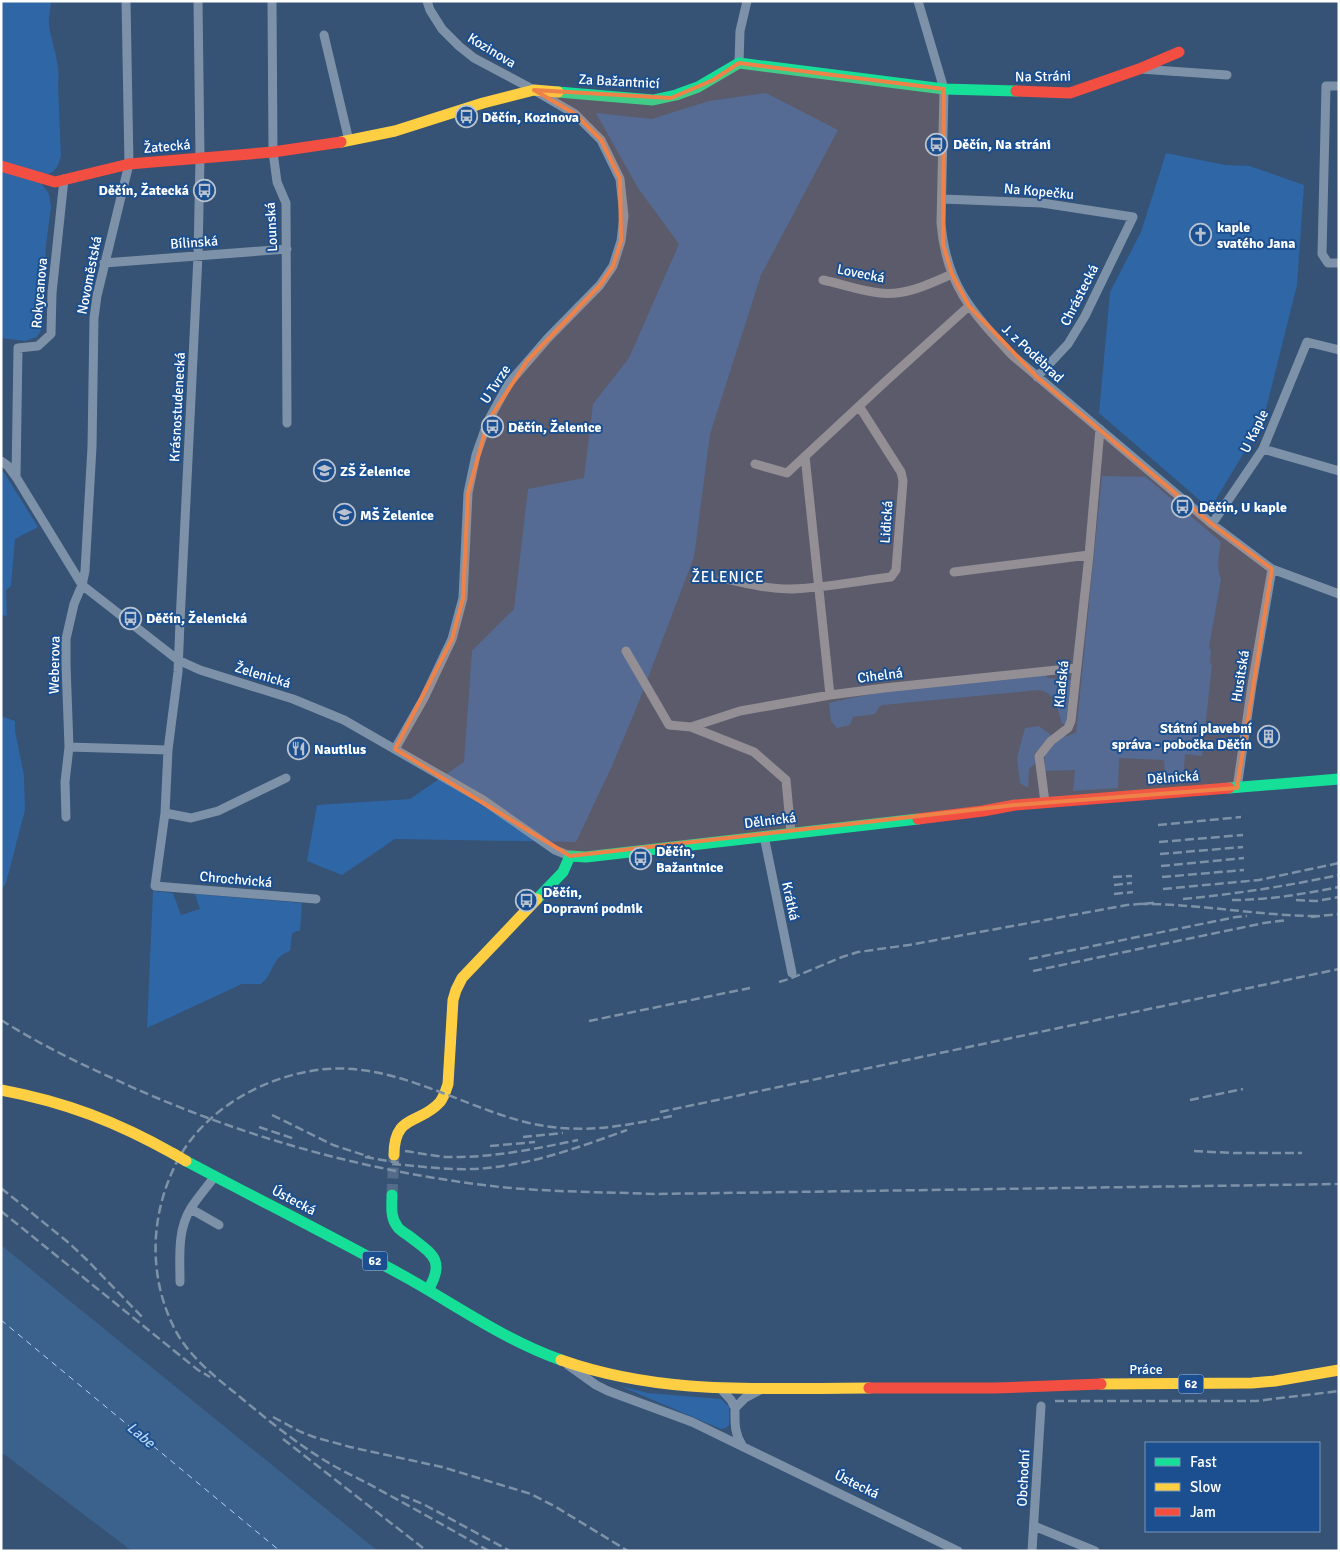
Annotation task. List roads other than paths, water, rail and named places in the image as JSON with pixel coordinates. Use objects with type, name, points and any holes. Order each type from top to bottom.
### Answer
[{"type":"street","name":"Novoměstská","points":[[82,585],[85,571],[92,446],[94,318],[104,263],[128,164],[126,1]]},
{"type":"street","name":"Krásnostudenecká","points":[[155,886],[165,814],[168,750],[178,660],[198,256],[200,158],[198,1]]},
{"type":"street","name":"Lounská","points":[[272,1],[273,152],[277,182],[286,203],[287,423]]},
{"type":"street","name":"Kozinova","points":[[426,1],[442,29],[459,46],[474,58],[534,90]]},
{"type":"street","points":[[746,1],[740,31],[739,62],[944,89]]},
{"type":"street","name":"J. z Poděbrad","points":[[918,1],[944,89],[943,244],[952,274],[969,306],[986,328],[1012,355],[1212,524],[1272,569],[1339,594]]},
{"type":"street","points":[[324,35],[349,141]]},
{"type":"street","name":"Na Stráni","points":[[944,89],[1070,93],[1139,69],[1179,52]]},
{"type":"street","name":"Za Bažantnicí","points":[[273,152],[349,141],[395,131],[483,103],[534,90],[653,100],[671,98],[713,80],[739,62]]},
{"type":"street","name":"Na Stráni","points":[[1139,69],[1227,75]]},
{"type":"street","points":[[1339,86],[1326,86],[1322,254],[1328,263],[1339,264]]},
{"type":"street","name":"U Tvrze","points":[[395,749],[424,698],[452,639],[463,598],[468,492],[476,455],[488,421],[509,383],[527,361],[600,285],[613,266],[621,241],[624,216],[620,179],[601,140],[575,114],[534,90]]},
{"type":"street","name":"Žatecká","points":[[1,166],[55,182],[128,164],[273,152]]},
{"type":"street","name":"Rokycanova","points":[[16,477],[18,348],[38,346],[51,334],[52,293],[64,179]]},
{"type":"street","name":"Na Kopečku","points":[[942,199],[1042,203],[1132,217]]},
{"type":"street","name":"Chrástecká","points":[[1037,377],[1068,344],[1085,316],[1132,217]]},
{"type":"street","name":"Bílinská","points":[[104,263],[286,249]]},
{"type":"street","name":"Lovecká","points":[[823,280],[881,293],[918,289],[952,274]]},
{"type":"street","points":[[755,464],[787,473],[969,306]]},
{"type":"street","name":"U Kaple","points":[[1212,524],[1263,449],[1307,342],[1339,350]]},
{"type":"street","name":"Lidická","points":[[818,587],[891,577],[896,570],[903,481],[901,472],[859,406]]},
{"type":"street","name":"Kladská","points":[[1045,802],[1039,756],[1051,741],[1068,728],[1071,721],[1089,555],[1100,429]]},
{"type":"street","points":[[1263,449],[1339,471]]},
{"type":"street","points":[[805,456],[830,695]]},
{"type":"street","name":"Želenická","points":[[1,461],[8,466],[16,477],[82,585],[178,660],[200,670],[293,699],[344,720],[483,800],[555,850],[570,856]]},
{"type":"street","points":[[954,572],[1089,555]]},
{"type":"street","name":"Husitská","points":[[1237,788],[1272,569]]},
{"type":"street","points":[[722,578],[766,587],[790,589],[818,587]]},
{"type":"street","name":"Weberova","points":[[66,817],[65,782],[69,747],[66,639],[74,604],[82,585]]},
{"type":"street","points":[[626,651],[669,725],[691,727],[754,752],[786,780],[791,833]]},
{"type":"street","name":"Cihelná","points":[[691,727],[740,711],[830,695],[1076,668]]},
{"type":"street","points":[[69,747],[168,750]]},
{"type":"street","points":[[165,814],[191,818],[218,811],[286,778]]},
{"type":"street","name":"Dělnická","points":[[570,856],[586,857],[983,810],[1015,804],[1339,779]]},
{"type":"street","name":"Krátká","points":[[764,836],[792,972]]},
{"type":"street","points":[[394,1155],[394,1145],[398,1132],[437,1105],[445,1094],[448,1084],[453,1000],[462,978],[563,872],[570,856]]},
{"type":"street","name":"Chrochvická","points":[[155,886],[316,899]]},
{"type":"street","name":"Ústecká","points":[[1,1090],[54,1100],[120,1125],[299,1219],[428,1290],[506,1336],[563,1361],[592,1371],[640,1382],[720,1388],[765,1388]]},
{"type":"street","points":[[180,1282],[181,1235],[191,1209],[215,1176]]},
{"type":"street","points":[[392,1194],[392,1215],[397,1227],[435,1258],[436,1276],[428,1290]]},
{"type":"street","points":[[191,1209],[219,1225]]},
{"type":"street","name":"Ústecká","points":[[563,1361],[596,1385],[608,1391],[692,1422],[958,1551]]},
{"type":"street","name":"Práce","points":[[765,1388],[956,1388],[1096,1384],[1252,1383],[1339,1370]]},
{"type":"street","points":[[720,1388],[731,1400],[735,1408],[734,1426],[737,1438],[742,1446]]},
{"type":"street","points":[[735,1408],[745,1398],[765,1388]]},
{"type":"street","name":"Obchodní","points":[[1032,1551],[1041,1406]]},
{"type":"street","points":[[1034,1526],[1094,1551]]},
{"type":"water","name":"Labe","points":[[1,1245],[378,1551],[132,1551],[1,1452]]},
{"type":"tunnel","points":[[392,1195],[394,1155]]},
{"type":"railway","points":[[1158,825],[1241,817]]},
{"type":"railway","points":[[1159,842],[1243,835]]},
{"type":"railway","points":[[1160,854],[1243,847]]},
{"type":"railway","points":[[1161,866],[1244,858]]},
{"type":"railway","points":[[1163,889],[1259,880],[1339,863]]},
{"type":"railway","points":[[1162,877],[1244,870]]},
{"type":"railway","points":[[1183,899],[1222,895],[1339,875]]},
{"type":"railway","points":[[1113,877],[1132,876]]},
{"type":"railway","points":[[1114,885],[1132,883]]},
{"type":"railway","points":[[1232,900],[1286,896],[1339,887]]},
{"type":"railway","points":[[1114,894],[1133,892]]},
{"type":"railway","points":[[1296,900],[1316,901],[1339,897]]},
{"type":"railway","points":[[779,982],[858,952],[909,945],[1127,905],[1153,903],[1143,904],[1318,916]]},
{"type":"railway","points":[[1311,917],[1339,914]]},
{"type":"railway","points":[[1029,959],[1247,916]]},
{"type":"railway","points":[[1033,971],[1264,923],[1287,920]]},
{"type":"railway","points":[[660,1112],[1339,969]]},
{"type":"railway","points":[[589,1021],[750,988]]},
{"type":"railway","points":[[1,1020],[55,1051],[112,1078],[205,1117],[253,1134],[350,1161],[400,1172],[500,1187],[655,1194],[1339,1184]]},
{"type":"railway","points":[[489,1551],[310,1451],[274,1425],[206,1369],[191,1353],[178,1335],[168,1315],[157,1274],[156,1232],[165,1190],[173,1170],[197,1132],[232,1102],[252,1090],[273,1081],[317,1070],[371,1071],[397,1077],[499,1114],[544,1126],[581,1129],[599,1128],[672,1116]]},
{"type":"railway","points":[[1190,1100],[1243,1089]]},
{"type":"railway","points":[[272,1115],[333,1145],[370,1157]]},
{"type":"railway","points":[[259,1127],[295,1139]]},
{"type":"railway","points":[[392,1164],[452,1169],[512,1165],[551,1156],[627,1130]]},
{"type":"railway","points":[[523,1137],[563,1133]]},
{"type":"railway","points":[[405,1151],[447,1157],[480,1156],[529,1150],[578,1140]]},
{"type":"railway","points":[[490,1146],[535,1142]]},
{"type":"railway","points":[[1194,1151],[1302,1153]]},
{"type":"railway","points":[[365,1157],[399,1163]]},
{"type":"railway","points":[[1,1188],[69,1243],[143,1318]]},
{"type":"railway","points":[[1,1211],[198,1370],[210,1377]]},
{"type":"railway","points":[[1055,1401],[1256,1401],[1339,1391]]},
{"type":"railway","points":[[273,1417],[314,1437],[350,1447],[442,1467],[531,1494],[628,1551]]},
{"type":"railway","points":[[283,1439],[423,1548]]},
{"type":"railway","points":[[401,1495],[425,1505],[510,1551]]},
{"type":"place","name":"Děčín, Kozinova","points":[[466,117]]},
{"type":"place","name":"Děčín, Na stráni","points":[[937,144]]},
{"type":"place","name":"Děčín, Žatecká","points":[[205,190]]},
{"type":"place","name":"kaple svatého Jana","points":[[1201,235]]},
{"type":"place","name":"Děčín, Želenice","points":[[492,427]]},
{"type":"place","name":"ZŠ Želenice","points":[[324,471]]},
{"type":"place","name":"Děčín, U kaple","points":[[1183,507]]},
{"type":"place","name":"MŠ Želenice","points":[[344,515]]},
{"type":"place","name":"Děčín, Želenická","points":[[130,618]]},
{"type":"place","name":"Státní plavební správa - pobočka Děčín","points":[[1268,736]]},
{"type":"place","name":"Nautilus","points":[[298,749]]},
{"type":"place","name":"Děčín, Bažantnice","points":[[640,859]]},
{"type":"place","name":"Děčín, Dopravní podnik","points":[[527,900]]},
{"type":"district","name":"ŽELENICE","points":[[728,577]]}]
